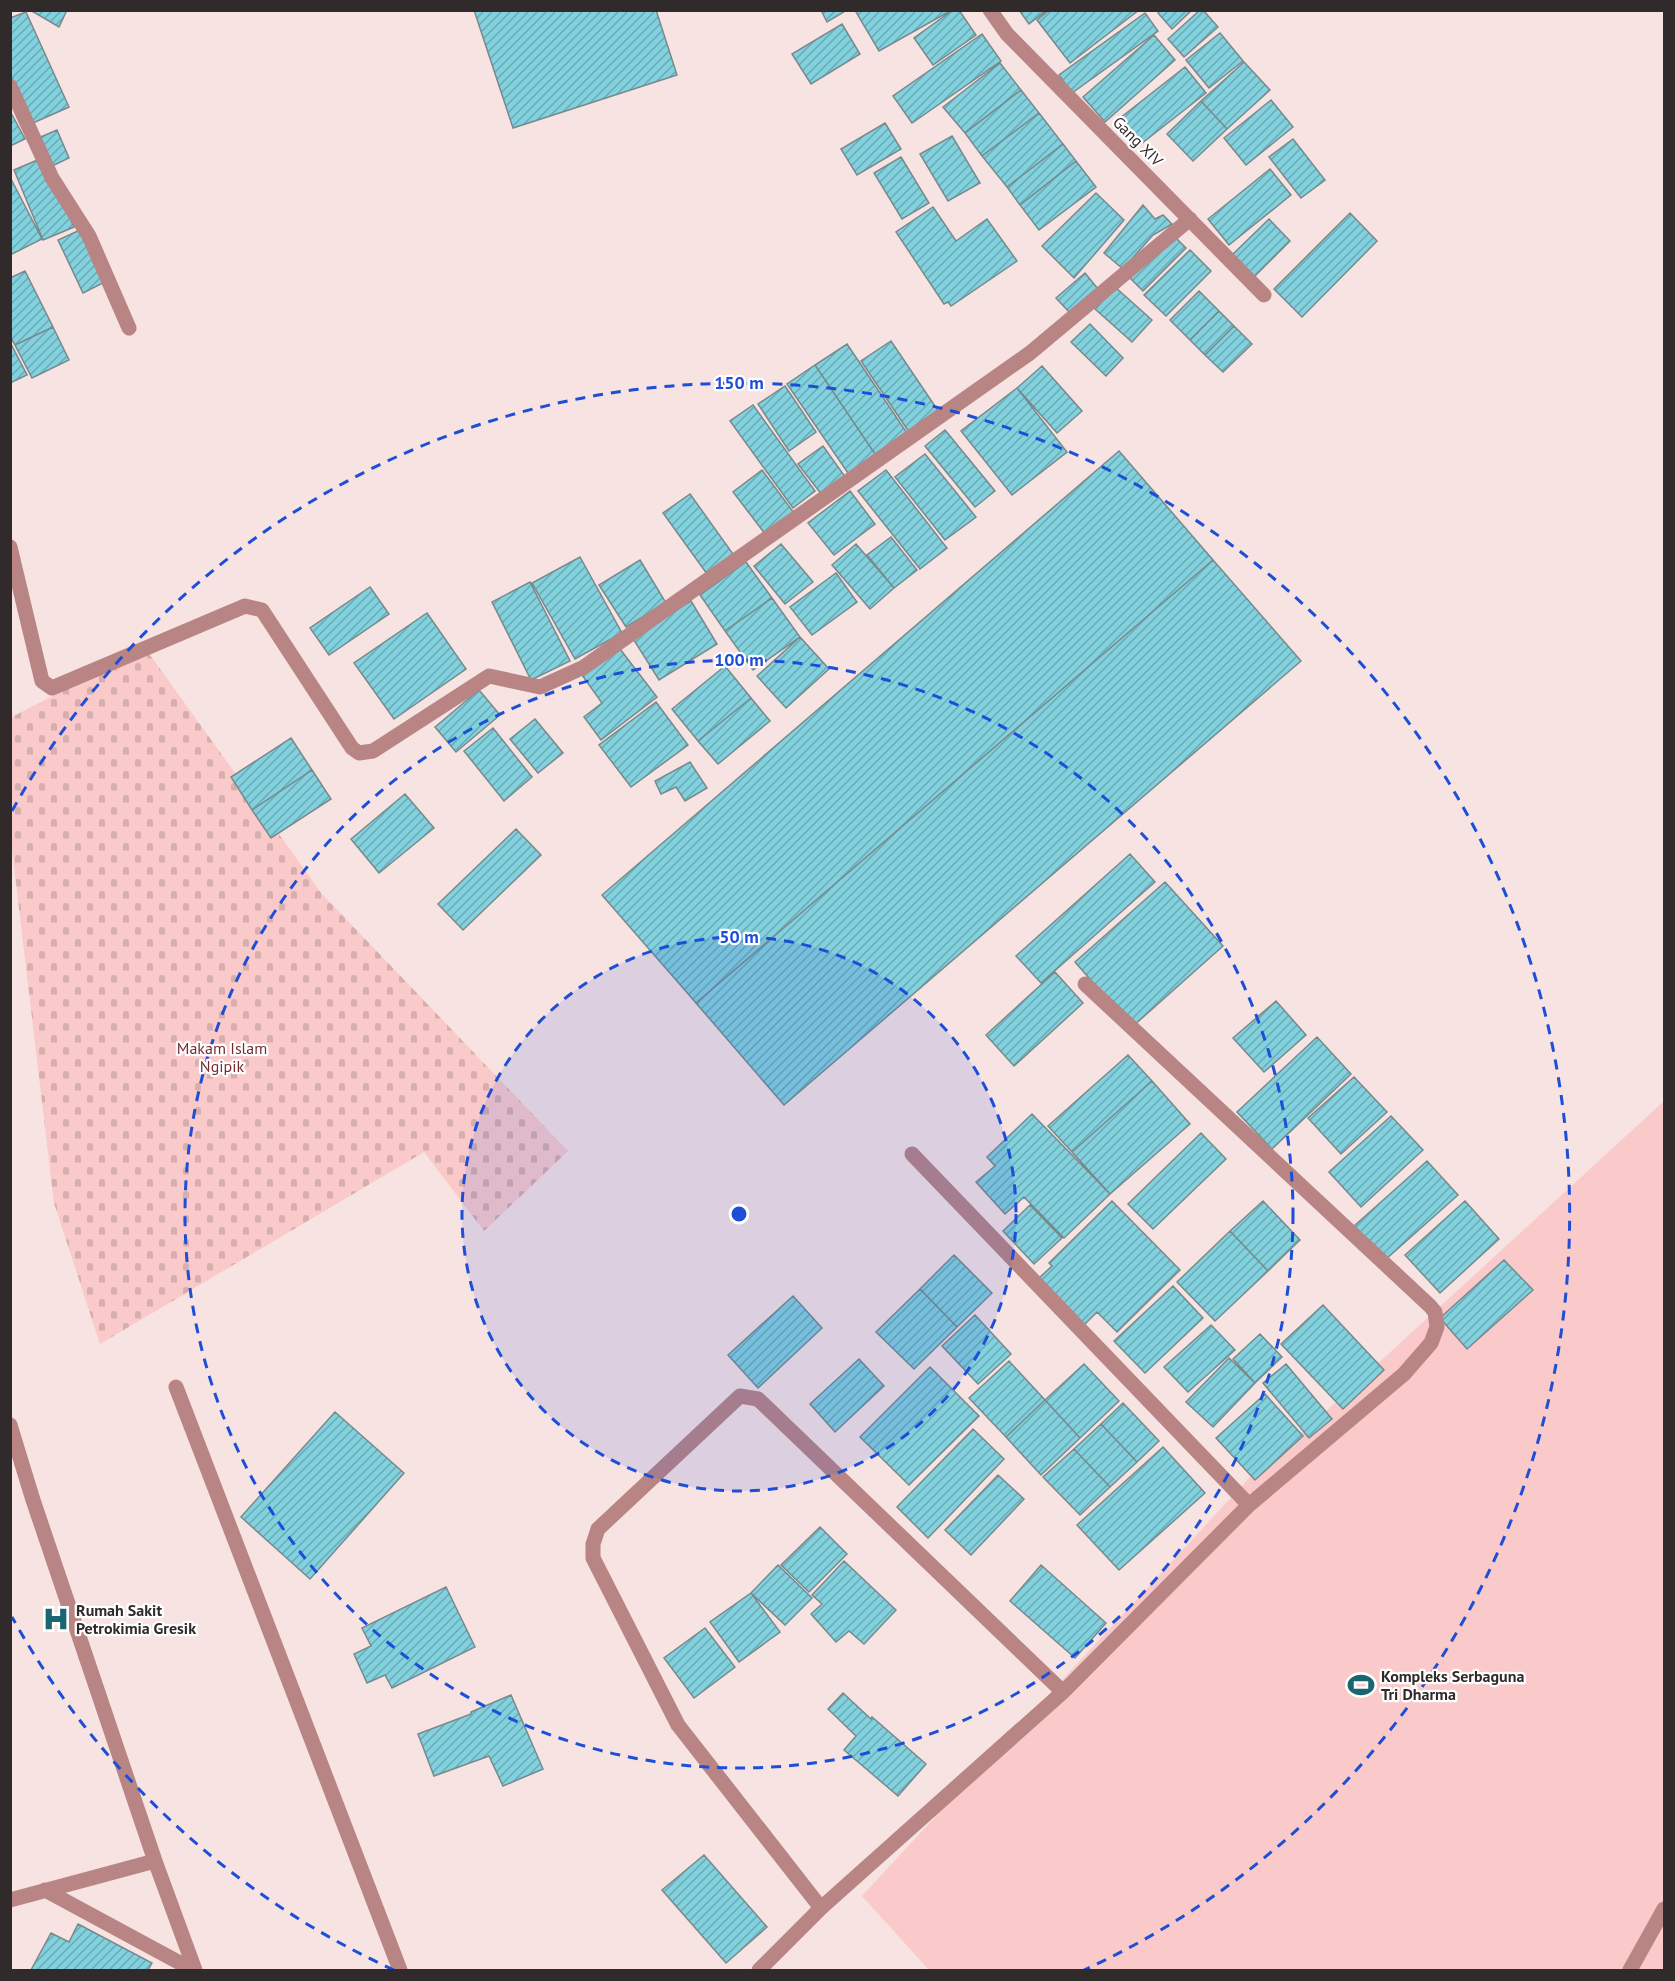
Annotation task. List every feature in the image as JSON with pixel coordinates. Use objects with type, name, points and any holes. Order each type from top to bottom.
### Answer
[{"type":"street","name":"Gang XIV","points":[[990,10],[1007,34],[1264,295]]},
{"type":"street","points":[[10,86],[52,178],[89,236],[129,328]]},
{"type":"street","points":[[10,547],[42,681],[46,685],[52,688],[245,606],[254,606],[262,610],[352,748],[358,753],[373,751],[489,675],[540,687],[584,667],[1030,353],[1190,219]]},
{"type":"street","points":[[759,1971],[821,1908],[1063,1692],[1249,1505],[1404,1374],[1431,1343],[1437,1327],[1435,1312],[1422,1298],[1085,984]]},
{"type":"street","points":[[912,1154],[1249,1505]]},
{"type":"street","points":[[176,1387],[400,1971]]},
{"type":"street","points":[[821,1908],[678,1725],[593,1558],[592,1544],[598,1529],[740,1396],[758,1399],[1063,1692]]},
{"type":"street","points":[[10,1425],[33,1500],[194,1971]]},
{"type":"street","points":[[10,1900],[156,1861]]},
{"type":"street","points":[[45,1890],[194,1971]]},
{"type":"street","points":[[1630,1971],[1665,1909]]},
{"type":"green space","name":"Makam Islam Ngipik","points":[[145,648],[322,894],[568,1151],[484,1231],[424,1152],[100,1344],[54,1203],[11,841],[10,718]]},
{"type":"green space","name":"Kompleks Serbaguna Tri Dharma","points":[[1664,1101],[1664,1970],[929,1970],[862,1896],[1252,1475],[1324,1413]]},
{"type":"building","points":[[30,10],[67,10],[59,27]]},
{"type":"building","points":[[474,10],[656,10],[677,75],[513,128]]},
{"type":"building","points":[[821,10],[847,10],[827,22]]},
{"type":"building","points":[[859,10],[952,10],[879,51],[856,12]]},
{"type":"building","points":[[953,10],[959,10],[976,35],[933,65],[914,38]]},
{"type":"building","points":[[1019,10],[1047,10],[1029,24]]},
{"type":"building","points":[[1049,10],[1139,10],[1070,63],[1037,20]]},
{"type":"building","points":[[1161,10],[1192,10],[1172,29],[1158,13]]},
{"type":"building","points":[[1200,10],[1203,10],[1218,27],[1184,57],[1168,39]]},
{"type":"building","points":[[26,12],[69,107],[33,123],[10,74],[10,18]]},
{"type":"building","points":[[1145,13],[1158,31],[1072,93],[1059,75]]},
{"type":"building","points":[[842,24],[860,54],[811,84],[792,54]]},
{"type":"building","points":[[1220,33],[1243,61],[1209,88],[1186,60]]},
{"type":"building","points":[[982,34],[1001,61],[912,123],[893,96]]},
{"type":"building","points":[[1154,35],[1175,60],[1105,122],[1083,97]]},
{"type":"building","points":[[1244,62],[1270,90],[1227,129],[1201,101]]},
{"type":"building","points":[[1000,63],[1021,90],[965,133],[943,107]]},
{"type":"building","points":[[1185,67],[1206,93],[1141,144],[1120,118]]},
{"type":"building","points":[[1021,90],[1039,113],[982,156],[965,133]]},
{"type":"building","points":[[1271,100],[1293,127],[1246,165],[1224,138]]},
{"type":"building","points":[[1201,101],[1227,129],[1193,161],[1167,134]]},
{"type":"building","points":[[10,111],[25,139],[10,146]]},
{"type":"building","points":[[1039,113],[1063,144],[1007,187],[982,156]]},
{"type":"building","points":[[885,123],[901,149],[857,175],[841,149]]},
{"type":"building","points":[[57,130],[69,158],[48,168],[36,139]]},
{"type":"building","points":[[952,136],[980,183],[948,201],[920,154]]},
{"type":"building","points":[[1293,139],[1325,180],[1301,198],[1269,157]]},
{"type":"building","points":[[1063,144],[1076,161],[1020,205],[1007,187]]},
{"type":"building","points":[[901,157],[929,203],[902,219],[874,173]]},
{"type":"building","points":[[42,158],[74,227],[43,240],[14,170]]},
{"type":"building","points":[[1076,161],[1096,187],[1039,230],[1020,205]]},
{"type":"building","points":[[1270,169],[1291,195],[1229,245],[1208,219]]},
{"type":"building","points":[[10,177],[42,239],[10,255]]},
{"type":"building","points":[[1096,193],[1124,220],[1074,278],[1042,246]]},
{"type":"building","points":[[1143,205],[1155,219],[1163,215],[1172,224],[1153,235],[1123,269],[1104,253]]},
{"type":"building","points":[[933,207],[956,241],[987,219],[1017,261],[951,306],[948,302],[944,304],[896,232]]},
{"type":"building","points":[[1350,213],[1377,241],[1302,317],[1274,289]]},
{"type":"building","points":[[1269,219],[1290,241],[1253,278],[1231,256]]},
{"type":"building","points":[[82,229],[107,281],[83,293],[58,240]]},
{"type":"building","points":[[1175,237],[1186,248],[1143,291],[1128,276]]},
{"type":"building","points":[[1190,250],[1211,271],[1166,316],[1144,295]]},
{"type":"building","points":[[25,271],[53,327],[15,345],[10,336],[10,278]]},
{"type":"building","points":[[1085,273],[1098,289],[1070,313],[1056,298]]},
{"type":"building","points":[[1115,287],[1152,320],[1132,342],[1095,309]]},
{"type":"building","points":[[1199,291],[1219,311],[1190,340],[1170,320]]},
{"type":"building","points":[[1219,311],[1234,326],[1205,355],[1190,340]]},
{"type":"building","points":[[1090,324],[1123,358],[1106,376],[1071,342]]},
{"type":"building","points":[[1234,326],[1252,344],[1223,372],[1205,355]]},
{"type":"building","points":[[53,327],[69,360],[32,378],[15,345]]},
{"type":"building","points":[[891,341],[939,412],[909,432],[861,361]]},
{"type":"building","points":[[10,342],[27,375],[10,383]]},
{"type":"building","points":[[847,344],[909,436],[877,457],[815,365]]},
{"type":"building","points":[[815,365],[877,457],[850,476],[787,384]]},
{"type":"building","points":[[1042,366],[1082,411],[1057,433],[1017,388]]},
{"type":"building","points":[[785,386],[816,432],[789,451],[758,404]]},
{"type":"building","points":[[1017,388],[1067,452],[1012,495],[961,431]]},
{"type":"building","points":[[753,405],[815,491],[793,508],[730,421]]},
{"type":"building","points":[[945,430],[995,491],[975,507],[925,446]]},
{"type":"building","points":[[823,446],[846,478],[822,495],[798,464]]},
{"type":"building","points":[[1119,451],[1213,560],[696,1003],[602,895]]},
{"type":"building","points":[[925,454],[976,517],[945,540],[895,477]]},
{"type":"building","points":[[762,470],[794,513],[766,535],[733,492]]},
{"type":"building","points":[[886,470],[947,548],[920,569],[858,491]]},
{"type":"building","points":[[850,491],[875,524],[834,555],[808,523]]},
{"type":"building","points":[[690,494],[733,554],[707,574],[663,513]]},
{"type":"building","points":[[891,537],[917,570],[894,588],[867,555]]},
{"type":"building","points":[[781,544],[813,582],[785,604],[754,566]]},
{"type":"building","points":[[856,544],[894,588],[870,609],[832,565]]},
{"type":"building","points":[[580,557],[622,633],[575,659],[532,583]]},
{"type":"building","points":[[640,560],[666,603],[626,627],[599,585]]},
{"type":"building","points":[[1213,560],[1301,661],[784,1105],[696,1003]]},
{"type":"building","points":[[746,562],[772,598],[725,631],[700,595]]},
{"type":"building","points":[[836,573],[857,602],[812,635],[790,607]]},
{"type":"building","points":[[530,582],[570,661],[531,680],[492,602]]},
{"type":"building","points":[[370,587],[389,614],[329,655],[310,628]]},
{"type":"building","points":[[772,598],[800,637],[753,670],[725,631]]},
{"type":"building","points":[[691,601],[717,644],[659,680],[632,637]]},
{"type":"building","points":[[427,613],[466,669],[394,719],[354,663]]},
{"type":"building","points":[[800,637],[829,669],[786,708],[757,676]]},
{"type":"building","points":[[620,649],[657,697],[601,740],[584,717],[602,703],[582,675]]},
{"type":"building","points":[[725,666],[751,698],[698,741],[672,709]]},
{"type":"building","points":[[479,690],[500,715],[456,752],[435,727]]},
{"type":"building","points":[[751,698],[770,721],[718,764],[698,741]]},
{"type":"building","points":[[656,702],[688,745],[631,787],[599,745]]},
{"type":"building","points":[[535,719],[563,753],[538,773],[510,739]]},
{"type":"building","points":[[493,728],[532,777],[504,801],[464,751]]},
{"type":"building","points":[[291,738],[312,770],[252,810],[231,777]]},
{"type":"building","points":[[690,762],[707,788],[685,801],[676,787],[661,794],[655,781]]},
{"type":"building","points":[[312,770],[331,799],[271,838],[252,810]]},
{"type":"building","points":[[405,794],[434,828],[379,873],[351,839]]},
{"type":"building","points":[[516,829],[541,855],[463,930],[438,904]]},
{"type":"building","points":[[1130,854],[1155,882],[1041,983],[1016,956]]},
{"type":"building","points":[[1165,882],[1223,946],[1132,1027],[1075,962]]},
{"type":"building","points":[[1055,972],[1083,1003],[1014,1066],[986,1035]]},
{"type":"building","points":[[1276,1001],[1306,1035],[1264,1072],[1233,1038]]},
{"type":"building","points":[[1317,1037],[1351,1074],[1272,1149],[1237,1112]]},
{"type":"building","points":[[1128,1055],[1152,1081],[1072,1152],[1048,1126]]},
{"type":"building","points":[[1354,1077],[1387,1112],[1341,1154],[1308,1118]]},
{"type":"building","points":[[1152,1081],[1190,1124],[1110,1194],[1072,1152]]},
{"type":"building","points":[[1032,1114],[1110,1194],[1064,1238],[1024,1197],[1005,1214],[976,1182],[995,1166],[987,1157]]},
{"type":"building","points":[[1391,1116],[1423,1150],[1361,1207],[1329,1172]]},
{"type":"building","points":[[1201,1133],[1226,1159],[1153,1229],[1128,1204]]},
{"type":"building","points":[[1427,1161],[1458,1195],[1385,1260],[1354,1226]]},
{"type":"building","points":[[1112,1201],[1180,1270],[1117,1332],[1097,1312],[1083,1326],[1037,1280],[1052,1266],[1049,1263]]},
{"type":"building","points":[[1263,1201],[1300,1240],[1268,1271],[1230,1231]]},
{"type":"building","points":[[1465,1201],[1499,1239],[1440,1293],[1405,1255]]},
{"type":"building","points":[[1030,1205],[1062,1238],[1034,1264],[1003,1231]]},
{"type":"building","points":[[1230,1231],[1268,1271],[1215,1321],[1177,1282]]},
{"type":"building","points":[[954,1255],[992,1293],[957,1327],[920,1289]]},
{"type":"building","points":[[1504,1260],[1533,1290],[1467,1349],[1440,1318]]},
{"type":"building","points":[[1173,1286],[1203,1318],[1145,1373],[1114,1341]]},
{"type":"building","points":[[920,1289],[957,1327],[914,1369],[876,1332]]},
{"type":"building","points":[[793,1296],[822,1328],[758,1388],[728,1355]]},
{"type":"building","points":[[1323,1305],[1384,1370],[1343,1409],[1281,1344]]},
{"type":"building","points":[[975,1315],[1011,1354],[978,1384],[942,1346]]},
{"type":"building","points":[[1211,1325],[1235,1350],[1188,1392],[1164,1367]]},
{"type":"building","points":[[1260,1334],[1282,1357],[1255,1383],[1233,1359]]},
{"type":"building","points":[[1229,1358],[1255,1383],[1213,1427],[1186,1402]]},
{"type":"building","points":[[859,1359],[884,1386],[835,1432],[810,1404]]},
{"type":"building","points":[[1009,1361],[1045,1400],[1006,1437],[969,1398]]},
{"type":"building","points":[[1084,1364],[1119,1401],[1080,1438],[1045,1400]]},
{"type":"building","points":[[1286,1364],[1332,1419],[1309,1438],[1263,1383]]},
{"type":"building","points":[[930,1367],[979,1416],[909,1485],[860,1437]]},
{"type":"building","points":[[1265,1394],[1303,1436],[1255,1480],[1216,1438]]},
{"type":"building","points":[[1045,1400],[1080,1438],[1041,1475],[1006,1437]]},
{"type":"building","points":[[1123,1403],[1159,1441],[1137,1462],[1101,1424]]},
{"type":"building","points":[[335,1412],[404,1473],[310,1579],[241,1517]]},
{"type":"building","points":[[1101,1424],[1137,1462],[1110,1487],[1074,1449]]},
{"type":"building","points":[[973,1429],[1004,1459],[928,1538],[897,1507]]},
{"type":"building","points":[[1163,1447],[1205,1493],[1119,1570],[1077,1525]]},
{"type":"building","points":[[1074,1449],[1110,1487],[1080,1515],[1043,1477]]},
{"type":"building","points":[[998,1475],[1024,1499],[971,1555],[945,1530]]},
{"type":"building","points":[[820,1527],[847,1554],[809,1592],[781,1565]]},
{"type":"building","points":[[844,1561],[896,1610],[864,1644],[849,1631],[836,1642],[811,1614],[822,1604],[812,1595]]},
{"type":"building","points":[[778,1565],[812,1598],[785,1625],[751,1593]]},
{"type":"building","points":[[1041,1565],[1106,1623],[1075,1658],[1010,1601]]},
{"type":"building","points":[[446,1587],[475,1647],[392,1688],[385,1675],[367,1683],[354,1654],[371,1646],[362,1628]]},
{"type":"building","points":[[751,1593],[780,1632],[739,1662],[710,1622]]},
{"type":"building","points":[[705,1628],[735,1667],[694,1698],[664,1658]]},
{"type":"building","points":[[843,1693],[926,1764],[898,1796],[844,1750],[856,1736],[828,1709]]},
{"type":"building","points":[[511,1695],[543,1769],[503,1786],[489,1756],[434,1776],[418,1734],[471,1714],[471,1712]]},
{"type":"building","points":[[704,1855],[767,1927],[726,1963],[662,1890]]},
{"type":"building","points":[[78,1924],[152,1963],[148,1970],[31,1970],[51,1933],[69,1942]]},
{"type":"place","name":"Rumah Sakit Petrokimia Gresik","points":[[56,1619]]},
{"type":"place","name":"Kompleks Serbaguna Tri Dharma","points":[[1361,1685]]}]
